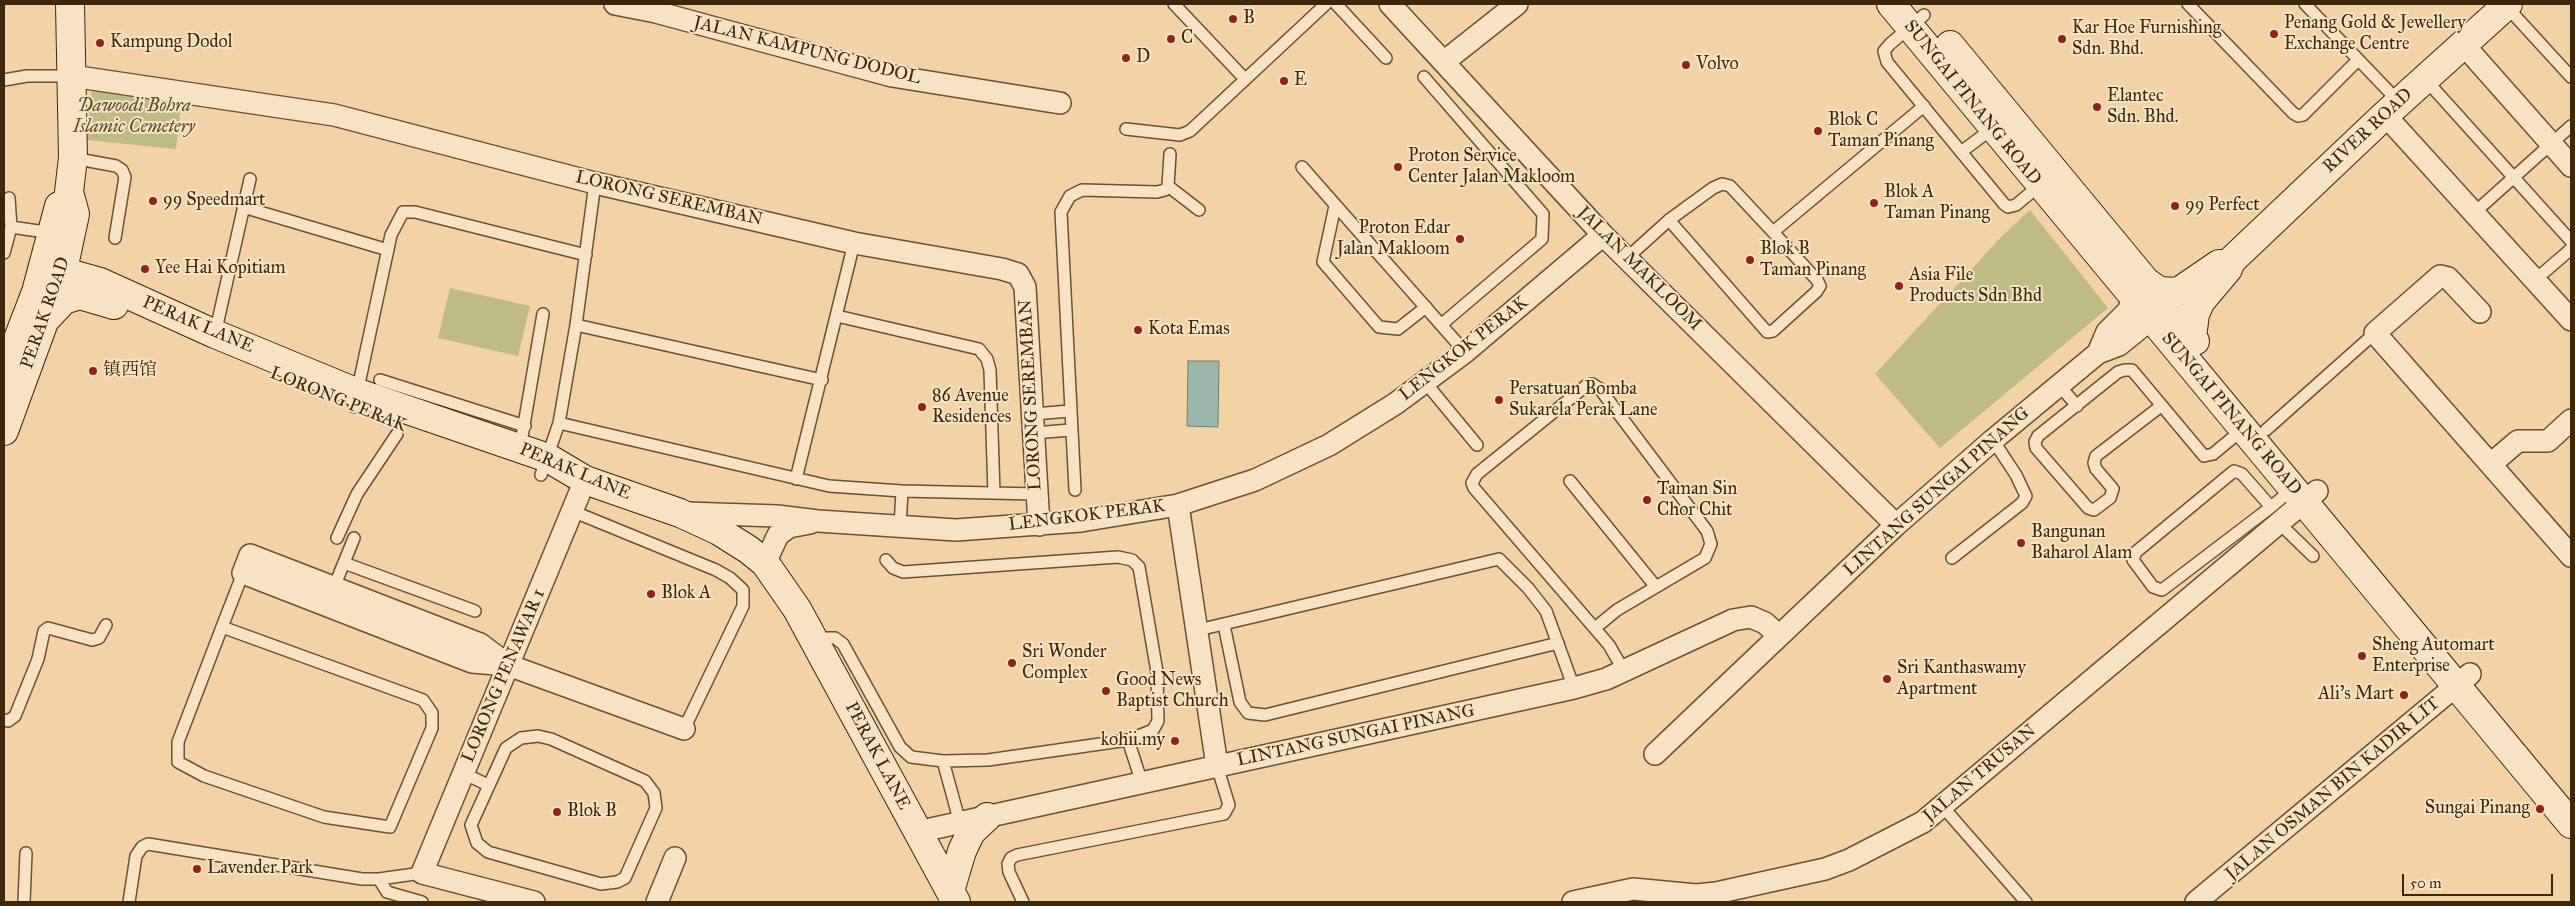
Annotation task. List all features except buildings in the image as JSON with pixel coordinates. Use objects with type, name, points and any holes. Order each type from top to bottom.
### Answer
[{"type":"main road","name":"PERAK ROAD","points":[[4,375],[36,292],[53,268],[74,214],[69,192],[73,158],[70,4]]},
{"type":"main road","name":"SUNGAI PINANG ROAD","points":[[1891,4],[1916,15],[2139,289],[2192,338],[2254,430]]},
{"type":"main road","name":"RIVER ROAD","points":[[2192,338],[2195,314],[2201,301],[2228,269],[2231,261],[2392,108],[2507,5]]},
{"type":"main road","name":"SUNGAI PINANG ROAD","points":[[1916,15],[1993,128],[2048,179]]},
{"type":"main road","name":"PERAK ROAD","points":[[4,430],[47,318],[53,268],[52,233],[57,209],[69,192]]},
{"type":"main road","name":"RIVER ROAD","points":[[2139,289],[2178,292],[2223,262],[2231,261]]},
{"type":"main road","name":"PERAK LANE","points":[[53,268],[100,282],[214,341],[364,393],[522,437],[544,467]]},
{"type":"main road","name":"SUNGAI PINANG ROAD","points":[[2139,289],[2151,319],[2254,430],[2304,493],[2463,681],[2571,824]]},
{"type":"main road","points":[[47,318],[64,300],[80,295],[92,297],[214,341]]},
{"type":"main road","name":"LORONG PERAK","points":[[364,393],[544,467],[586,480]]},
{"type":"main road","name":"PERAK LANE","points":[[586,480],[680,513],[719,532],[765,563],[797,609],[953,896]]},
{"type":"main road","name":"SUNGAI PINANG ROAD","points":[[2463,681],[2571,795]]},
{"type":"main road","points":[[953,896],[962,850],[971,832],[987,817]]},
{"type":"street","name":"JALAN KAMPUNG DODOL","points":[[615,4],[656,12],[892,76],[1060,103]]},
{"type":"street","name":"JALAN MAKLOOM","points":[[1390,4],[1445,61],[1603,234],[1896,525]]},
{"type":"street","points":[[1445,61],[1517,4]]},
{"type":"street","points":[[2463,44],[2571,166]]},
{"type":"street","name":"LORONG SEREMBAN","points":[[72,76],[334,115],[596,182],[854,243],[1002,269],[1018,274],[1025,287],[1039,525]]},
{"type":"street","points":[[2392,108],[2474,213],[2571,320]]},
{"type":"street","name":"LENGKOK PERAK","points":[[680,513],[778,516],[818,521],[956,530],[1081,521],[1178,505],[1255,480],[1329,445],[1425,382],[1465,352],[1603,234]]},
{"type":"street","points":[[2480,312],[2448,278],[2440,276],[2375,334],[2571,556]]},
{"type":"street","name":"LINTANG SUNGAI PINANG","points":[[2098,353],[2107,332],[2129,310],[2139,289]]},
{"type":"street","name":"LINTANG SUNGAI PINANG","points":[[1655,754],[1896,525],[1993,440],[2098,353],[2119,345],[2151,319]]},
{"type":"street","points":[[2491,464],[2518,441],[2548,441],[2571,420]]},
{"type":"street","name":"LORONG PENAWAR 1","points":[[422,873],[586,480]]},
{"type":"street","name":"JALAN TRUSAN","points":[[1573,902],[1633,889],[1696,895],[1716,893],[1825,869],[1849,860],[1923,822],[1943,807],[2275,515],[2304,493]]},
{"type":"street","points":[[1178,505],[1217,766]]},
{"type":"street","name":"LENGKOK PERAK","points":[[765,563],[778,535],[789,527],[818,521]]},
{"type":"street","points":[[243,573],[250,555],[331,596],[480,644],[508,665],[684,729]]},
{"type":"street","name":"LINTANG SUNGAI PINANG","points":[[917,832],[1574,688],[1606,679],[1734,620],[1752,617],[1765,623],[1779,636]]},
{"type":"street","name":"JALAN OSMAN BIN KADIR LIT","points":[[2196,902],[2463,681]]},
{"type":"street","points":[[657,902],[675,858]]},
{"type":"street","points":[[422,873],[534,902]]},
{"type":"lane","points":[[1174,4],[1244,78]]},
{"type":"lane","points":[[1126,130],[1180,135],[1190,131],[1244,78],[1326,4]]},
{"type":"lane","points":[[1336,4],[1386,58]]},
{"type":"lane","points":[[2188,4],[2293,114],[2298,116],[2303,115],[2358,60]]},
{"type":"lane","points":[[2305,4],[2358,60],[2392,108]]},
{"type":"lane","points":[[2507,5],[2571,77]]},
{"type":"lane","points":[[1916,15],[1884,51],[1888,62],[2008,207],[2016,206],[2048,179]]},
{"type":"lane","points":[[4,80],[27,76],[72,76]]},
{"type":"lane","points":[[1424,77],[1543,214],[1542,239],[1442,324]]},
{"type":"lane","points":[[2425,79],[2571,241]]},
{"type":"lane","points":[[1773,232],[1924,106]]},
{"type":"lane","points":[[2474,213],[2571,126]]},
{"type":"lane","points":[[1961,152],[1993,128]]},
{"type":"lane","points":[[1075,490],[1069,411],[1061,212],[1070,196],[1082,190],[1157,192],[1165,190],[1168,186],[1170,154]]},
{"type":"lane","points":[[73,158],[116,166],[122,170],[125,178],[114,238]]},
{"type":"lane","points":[[1302,167],[1465,352]]},
{"type":"lane","points":[[214,341],[250,180]]},
{"type":"lane","points":[[544,467],[559,423],[576,325],[596,182]]},
{"type":"lane","points":[[1627,258],[1669,220],[1713,188],[1722,184],[1730,186],[1817,280],[1820,286],[1816,292],[1772,331],[1767,332],[1669,220]]},
{"type":"lane","points":[[1168,186],[1199,210]]},
{"type":"lane","points":[[4,253],[12,227],[9,198]]},
{"type":"lane","points":[[1335,206],[1323,262],[1379,327],[1398,328],[1426,307]]},
{"type":"lane","points":[[243,207],[388,250]]},
{"type":"lane","points":[[364,393],[388,250],[397,221],[403,212],[415,212],[586,255]]},
{"type":"lane","points":[[12,227],[52,233]]},
{"type":"lane","points":[[796,479],[822,380],[854,243]]},
{"type":"lane","points":[[2535,280],[2571,249]]},
{"type":"lane","points":[[522,437],[543,314]]},
{"type":"lane","points":[[837,316],[979,349],[987,359],[990,370],[994,493]]},
{"type":"lane","points":[[576,325],[822,380]]},
{"type":"lane","points":[[2161,406],[2096,456],[2094,463],[2096,468],[2113,489],[2110,498],[2094,510],[2088,508],[2036,448],[2034,442],[2038,436],[2118,372],[2132,370],[2204,456],[2213,454],[2254,430],[2375,334]]},
{"type":"lane","points":[[1425,382],[1477,445]]},
{"type":"lane","points":[[1594,628],[1656,587],[1705,558],[1709,552],[1710,537],[1597,385],[1587,385],[1477,474],[1472,483],[1474,488],[1594,628],[1609,645],[1624,670]]},
{"type":"lane","points":[[2059,385],[2077,406]]},
{"type":"lane","points":[[1034,424],[1069,411]]},
{"type":"lane","points":[[559,423],[829,486],[902,491],[1037,494]]},
{"type":"lane","points":[[1034,424],[1070,430]]},
{"type":"lane","points":[[337,538],[357,494],[398,434]]},
{"type":"lane","points":[[1952,558],[2022,503],[2026,496],[2016,475],[1993,440]]},
{"type":"lane","points":[[2275,515],[2162,590],[2154,587],[2133,560],[2136,552],[2234,471],[2242,474],[2275,515],[2313,556]]},
{"type":"lane","points":[[1570,481],[1656,587]]},
{"type":"lane","points":[[900,527],[902,491]]},
{"type":"lane","points":[[572,511],[716,570],[730,578],[743,590],[743,606],[684,729]]},
{"type":"lane","points":[[331,596],[354,538]]},
{"type":"lane","points":[[813,638],[835,638],[844,644],[905,754],[911,758],[943,761],[1006,758],[1128,740],[1153,730],[1158,721],[1157,672],[1139,567],[1132,560],[1118,557],[903,572],[893,568],[886,560]]},
{"type":"lane","points":[[1198,630],[1494,558],[1503,561],[1546,612],[1574,688]]},
{"type":"lane","points":[[344,563],[475,611]]},
{"type":"lane","points":[[222,628],[423,700],[432,713],[432,728],[390,827],[324,817],[204,776],[178,762],[178,742],[243,573]]},
{"type":"lane","points":[[4,720],[8,722],[15,716],[38,658],[44,631],[48,628],[92,640],[99,638],[106,625]]},
{"type":"lane","points":[[1224,625],[1240,702],[1248,713],[1265,714],[1558,644]]},
{"type":"lane","points":[[538,736],[550,739],[645,781],[654,794],[656,808],[625,878],[618,882],[601,884],[488,852],[477,844],[471,825],[488,785],[506,748],[521,738],[538,736]]},
{"type":"lane","points":[[1128,740],[1142,783]]},
{"type":"lane","points":[[943,761],[960,823]]},
{"type":"lane","points":[[1023,902],[1009,872],[1008,864],[1011,858],[1017,855],[1224,814],[1229,805],[1217,766]]},
{"type":"lane","points":[[464,773],[488,785]]},
{"type":"lane","points":[[1943,807],[2026,902]]},
{"type":"lane","points":[[129,902],[136,856],[142,846],[148,844],[362,879],[379,879],[422,873]]},
{"type":"lane","points":[[24,902],[26,854]]},
{"type":"lane","points":[[379,879],[387,892],[422,902]]},
{"type":"green space","name":"Dawoodi Bohra Islamic Cemetery","points":[[92,86],[182,95],[176,149],[87,140]]},
{"type":"green space","points":[[2030,210],[2108,308],[1940,448],[1875,374],[2003,235]]},
{"type":"green space","points":[[450,288],[530,306],[518,356],[438,338]]},
{"type":"shaded area","points":[[1188,361],[1219,361],[1218,427],[1187,426]]},
{"type":"place","name":"B","points":[[1233,19]]},
{"type":"place","name":"Penang Gold & Jewellery Exchange Centre","points":[[2274,34]]},
{"type":"place","name":"C","points":[[1171,39]]},
{"type":"place","name":"Kar Hoe Furnishing Sdn. Bhd.","points":[[2062,39]]},
{"type":"place","name":"Kampung Dodol","points":[[100,43]]},
{"type":"place","name":"D","points":[[1126,58]]},
{"type":"place","name":"Volvo","points":[[1686,65]]},
{"type":"place","name":"E","points":[[1284,81]]},
{"type":"place","name":"Elantec Sdn. Bhd.","points":[[2097,107]]},
{"type":"place","name":"Blok C Taman Pinang","points":[[1818,131]]},
{"type":"place","name":"Proton Service Center Jalan Makloom","points":[[1398,167]]},
{"type":"place","name":"99 Speedmart","points":[[153,201]]},
{"type":"place","name":"Blok A Taman Pinang","points":[[1874,203]]},
{"type":"place","name":"99 Perfect","points":[[2175,206]]},
{"type":"place","name":"Proton Edar Jalan Makloom","points":[[1460,239]]},
{"type":"place","name":"Blok B Taman Pinang","points":[[1750,260]]},
{"type":"place","name":"Yee Hai Kopitiam","points":[[145,269]]},
{"type":"place","name":"Asia File Products Sdn Bhd","points":[[1899,286]]},
{"type":"place","name":"Kota Emas","points":[[1138,330]]},
{"type":"place","name":"镇西馆","points":[[93,371]]},
{"type":"place","name":"Persatuan Bomba Sukarela Perak Lane","points":[[1499,400]]},
{"type":"place","name":"86 Avenue Residences","points":[[922,407]]},
{"type":"place","name":"Taman Sin Chor Chit","points":[[1647,500]]},
{"type":"place","name":"Bangunan Baharol Alam","points":[[2021,543]]},
{"type":"place","name":"Blok A","points":[[651,594]]},
{"type":"place","name":"Sheng Automart Enterprise","points":[[2362,656]]},
{"type":"place","name":"Sri Wonder Complex","points":[[1012,663]]},
{"type":"place","name":"Sri Kanthaswamy Apartment","points":[[1887,679]]},
{"type":"place","name":"Good News Baptist Church","points":[[1106,691]]},
{"type":"place","name":"Ali's Mart","points":[[2404,695]]},
{"type":"place","name":"kohii.my","points":[[1175,741]]},
{"type":"place","name":"Sungai Pinang","points":[[2540,809]]},
{"type":"place","name":"Blok B","points":[[557,812]]},
{"type":"place","name":"Lavender Park","points":[[197,869]]}]
